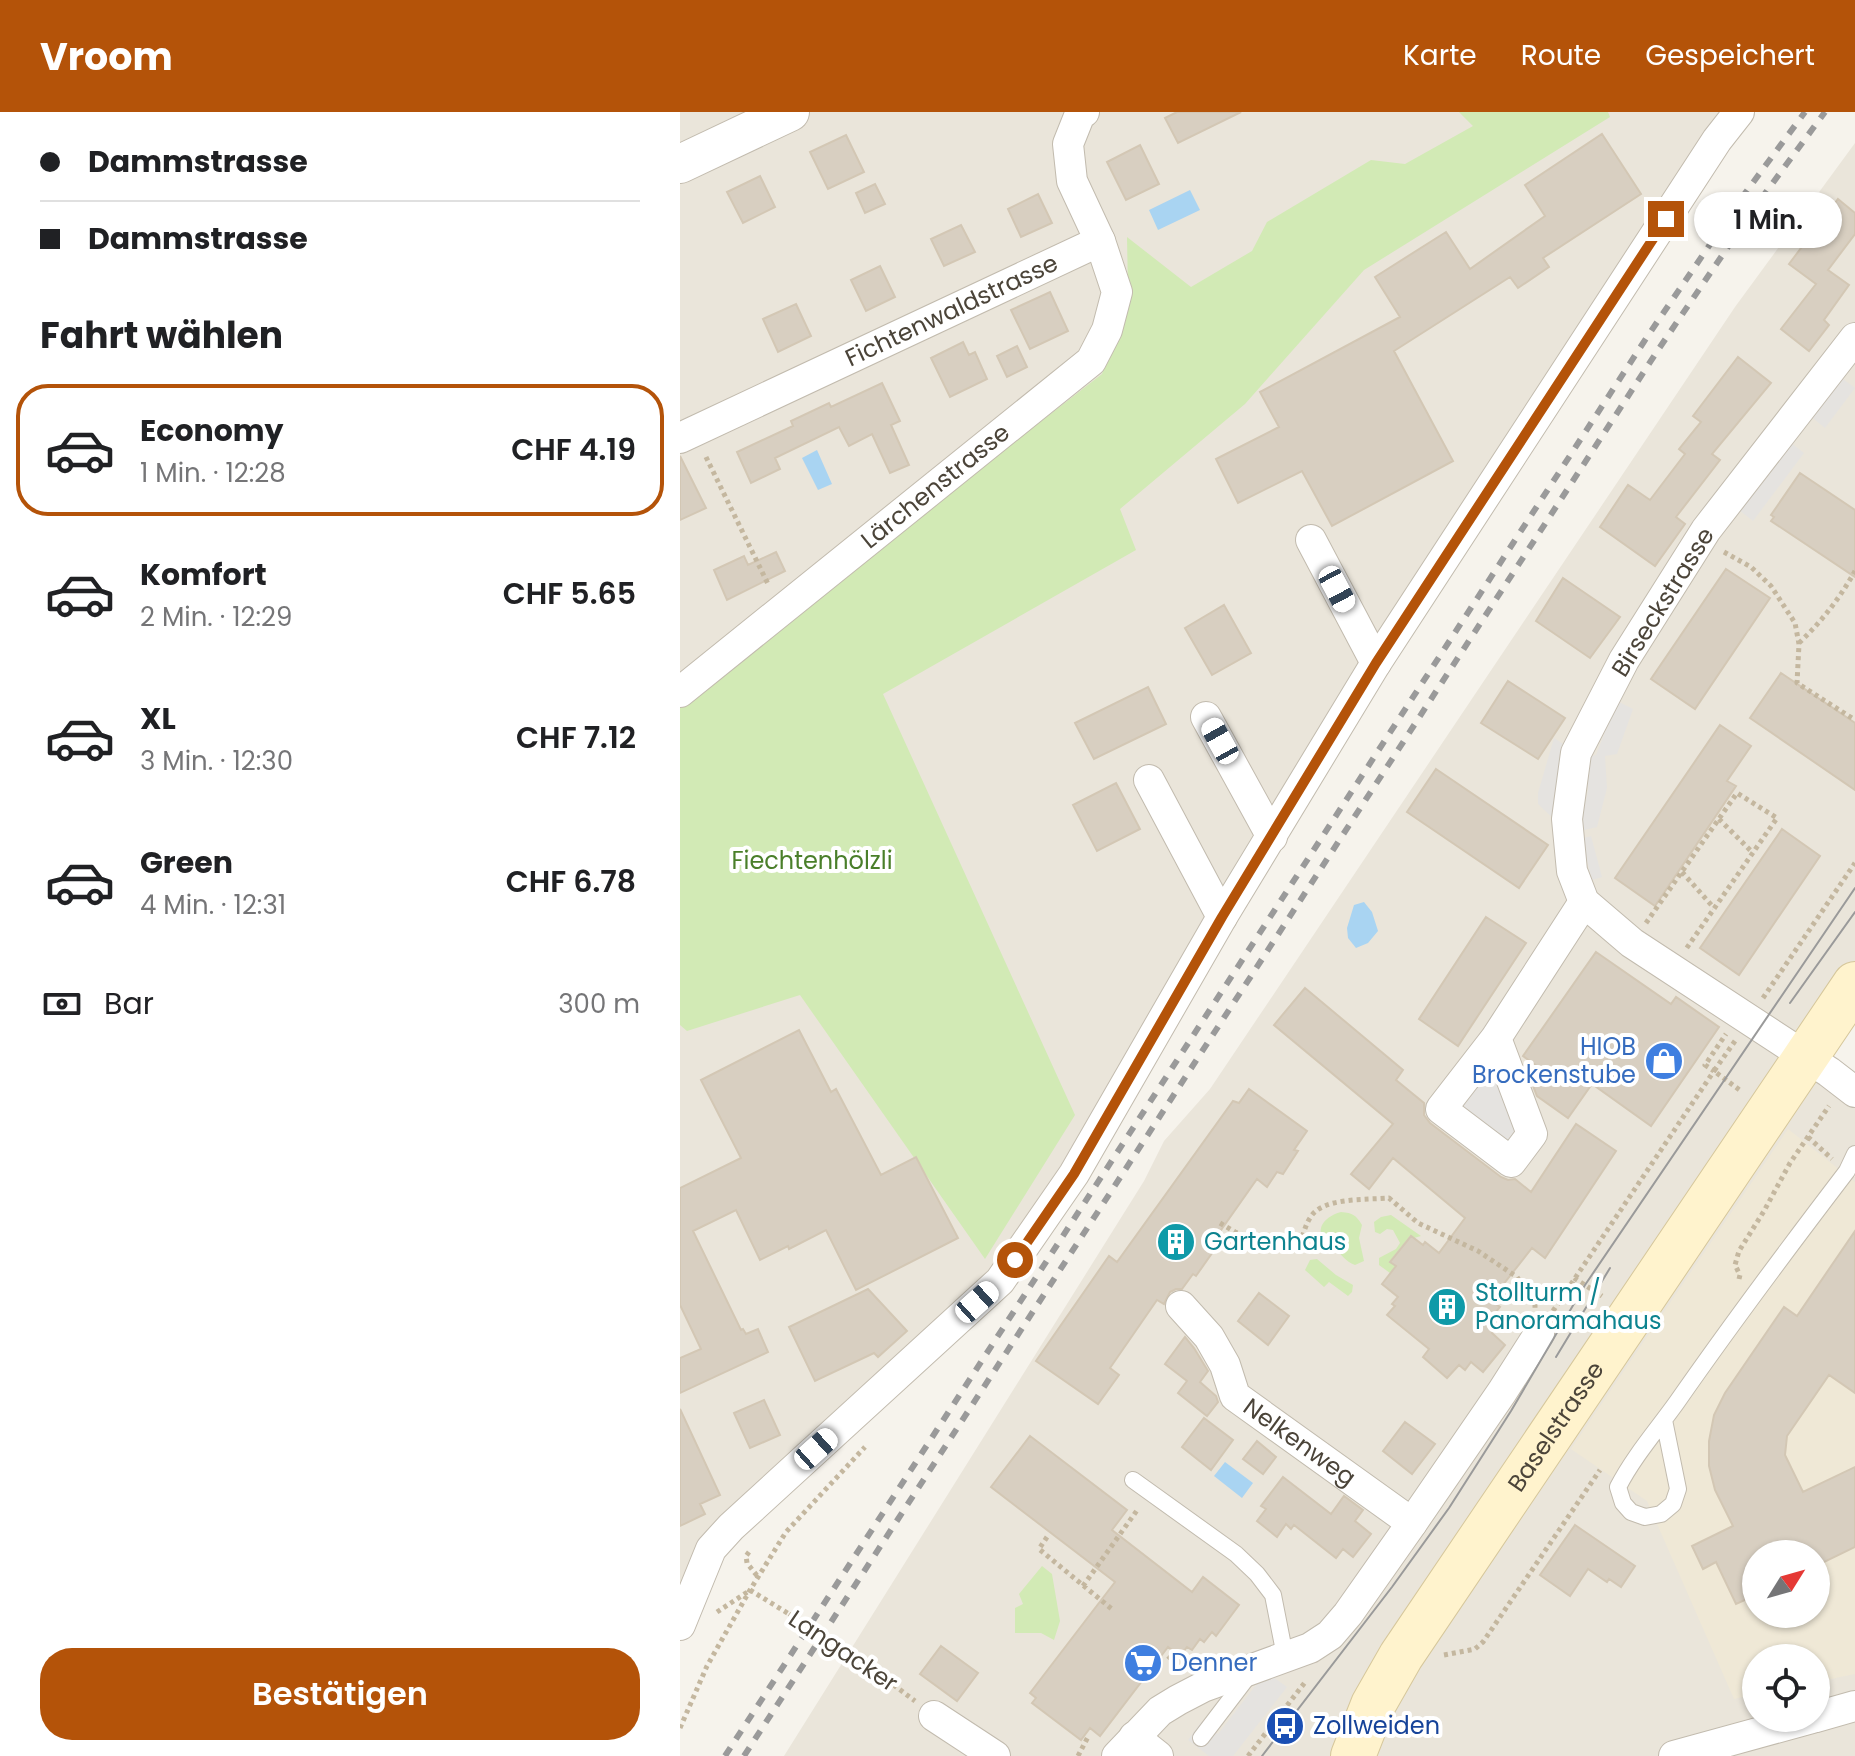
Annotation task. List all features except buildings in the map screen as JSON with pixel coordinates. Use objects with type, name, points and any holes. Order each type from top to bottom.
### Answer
[{"type":"main road","name":"Baselstrasse","points":[[1353,1756],[1373,1705],[1401,1656],[1855,984]]},
{"type":"street","points":[[680,164],[790,112]]},
{"type":"street","points":[[680,1625],[711,1549],[731,1527],[1000,1281],[1074,1174],[1222,917],[1376,663],[1717,140],[1739,112]]},
{"type":"street","points":[[1081,113],[1068,144],[1072,181],[1100,241]]},
{"type":"street","name":"Fichtenwaldstrasse","points":[[687,434],[1100,241]]},
{"type":"street","name":"Lärchenstrasse","points":[[680,692],[1091,361],[1107,330],[1117,292],[1100,241]]},
{"type":"street","name":"Birseckstrasse","points":[[1584,902],[1572,871],[1567,819],[1576,753],[1624,660],[1701,537],[1855,338]]},
{"type":"street","points":[[1311,540],[1376,663]]},
{"type":"street","points":[[1206,717],[1272,837]]},
{"type":"street","points":[[1149,780],[1222,917]]},
{"type":"street","points":[[1496,1038],[1584,902],[1632,943],[1672,969],[1740,1024],[1829,1072],[1842,1099]]},
{"type":"street","name":"Nelkenweg","points":[[1181,1306],[1209,1337],[1225,1365],[1235,1396],[1412,1523]]},
{"type":"street","points":[[1158,1756],[1126,1746],[1160,1711],[1203,1687],[1310,1648],[1330,1635],[1412,1523],[1539,1334]]},
{"type":"street","points":[[1830,1713],[1855,1706]]},
{"type":"street","points":[[934,1716],[995,1756]]},
{"type":"street","points":[[1674,1756],[1762,1732]]},
{"type":"lane","points":[[1664,1420],[1678,1489],[1673,1504],[1661,1514],[1645,1517],[1631,1512],[1623,1503],[1618,1487],[1631,1463],[1726,1330],[1847,1171],[1855,1154]]},
{"type":"lane","points":[[1133,1480],[1236,1554],[1257,1574],[1273,1595],[1285,1656]]},
{"type":"lane","points":[[1201,1738],[1254,1667]]},
{"type":"path","points":[[687,434],[781,611]]},
{"type":"path","points":[[1701,537],[1751,567],[1771,586],[1795,623],[1799,644],[1797,683],[1855,720]]},
{"type":"path","points":[[1799,644],[1821,622],[1855,571]]},
{"type":"path","points":[[1632,943],[1737,793],[1777,818],[1672,969]]},
{"type":"path","points":[[1719,819],[1752,853]]},
{"type":"path","points":[[1539,1334],[1714,1071],[1705,1065],[1756,1008],[1855,863]]},
{"type":"path","points":[[1682,872],[1714,908]]},
{"type":"path","points":[[1718,1065],[1740,1024]]},
{"type":"path","points":[[1726,1330],[1740,1275],[1735,1265],[1739,1251],[1790,1163],[1808,1137],[1842,1099]]},
{"type":"path","points":[[1808,1137],[1832,1158],[1824,1170]]},
{"type":"path","points":[[1220,1223],[1235,1232],[1291,1251],[1304,1237],[1310,1216],[1327,1203],[1389,1198],[1418,1223],[1478,1251],[1517,1277],[1535,1304],[1539,1334]]},
{"type":"path","points":[[1731,1288],[1748,1267]]},
{"type":"path","points":[[1574,1278],[1604,1297]]},
{"type":"path","points":[[1441,1655],[1475,1649],[1483,1642],[1604,1464]]},
{"type":"path","points":[[1083,1586],[1149,1492]]},
{"type":"path","points":[[1047,1537],[1039,1549],[1113,1610]]},
{"type":"path","name":"Langacker","points":[[680,1728],[707,1666],[750,1590],[855,1656],[934,1716]]},
{"type":"path","points":[[1248,1756],[1321,1661],[1330,1635]]},
{"type":"path","points":[[1078,1756],[1089,1735]]},
{"type":"shaded area","points":[[680,112],[1739,112],[1000,1281],[711,1549],[680,1625]]},
{"type":"shaded area","points":[[1855,143],[1855,984],[1806,1057],[1855,1092],[1855,1154],[1847,1171],[1855,1177],[1855,1756],[784,1756],[1144,1181],[1164,1141],[1210,1089],[1735,307]]},
{"type":"shaded area","points":[[1839,376],[1855,388],[1825,428],[1809,415]]},
{"type":"shaded area","points":[[1786,439],[1804,453],[1753,521],[1735,507]]},
{"type":"shaded area","points":[[1617,701],[1633,709],[1617,754],[1605,756],[1607,788],[1597,827],[1580,831],[1588,789],[1585,758],[1596,755]]},
{"type":"shaded area","points":[[1554,738],[1568,747],[1555,820],[1538,804],[1538,793]]},
{"type":"shaded area","points":[[1591,836],[1602,877],[1592,880],[1581,839]]},
{"type":"shaded area","points":[[1490,1056],[1524,1128],[1511,1139],[1503,1140],[1463,1108],[1460,1102]]},
{"type":"shaded area","points":[[1788,1129],[1855,1182],[1855,1674],[1830,1679],[1830,1644],[1742,1644],[1742,1697],[1734,1699],[1647,1501],[1571,1449]]},
{"type":"shaded area","points":[[1266,1672],[1287,1687],[1233,1756],[1209,1756],[1188,1740],[1201,1722],[1218,1734]]},
{"type":"green space","name":"Fiechtenhölzli","points":[[1459,112],[1608,112],[1610,117],[1364,270],[1245,404],[1120,509],[1136,550],[883,694],[1075,1115],[985,1259],[800,995],[687,1031],[680,1025],[680,701],[1102,374],[1128,291],[1127,237],[1191,287],[1252,251],[1267,222],[1371,160],[1405,164],[1473,126]]},
{"type":"green space","points":[[1341,1212],[1354,1215],[1362,1225],[1359,1238],[1364,1261],[1355,1265],[1321,1235],[1324,1222]]},
{"type":"green space","points":[[1391,1215],[1421,1236],[1410,1236],[1390,1261],[1396,1266],[1390,1273],[1379,1265],[1379,1258],[1396,1249],[1400,1243],[1393,1230],[1387,1229],[1380,1234],[1375,1232],[1374,1222]]},
{"type":"green space","points":[[1317,1259],[1353,1285],[1348,1296],[1329,1282],[1324,1287],[1305,1270],[1310,1260]]},
{"type":"green space","points":[[1042,1566],[1052,1574],[1060,1621],[1054,1640],[1041,1633],[1015,1633],[1015,1608],[1023,1604],[1019,1594]]},
{"type":"water","points":[[1190,190],[1200,210],[1158,230],[1149,210]]},
{"type":"water","points":[[817,450],[832,484],[818,490],[802,458]]},
{"type":"water","points":[[1364,902],[1372,912],[1378,931],[1368,943],[1356,948],[1348,938],[1347,928],[1354,905]]},
{"type":"water","points":[[1225,1462],[1253,1483],[1242,1498],[1214,1476]]},
{"type":"tram line","points":[[1262,1756],[1449,1508],[1511,1411],[1585,1285],[1855,888]]},
{"type":"tram line","points":[[1790,1003],[1855,912]]},
{"type":"tram line","points":[[1556,1357],[1610,1268]]},
{"type":"railway","points":[[725,1756],[1647,337],[1743,196],[1805,112]]},
{"type":"railway","points":[[744,1756],[1658,350],[1755,207],[1825,112]]},
{"type":"place","name":"HIOB Brockenstube","points":[[1664,1061]]},
{"type":"place","name":"Gartenhaus","points":[[1176,1242]]},
{"type":"place","name":"Stollturm / Panoramahaus","points":[[1447,1307]]},
{"type":"place","name":"Denner","points":[[1143,1663]]},
{"type":"place","name":"Zollweiden","points":[[1285,1726]]},
{"type":"route","points":[[1015,1260],[1074,1174],[1222,917],[1376,663],[1666,219]]}]
